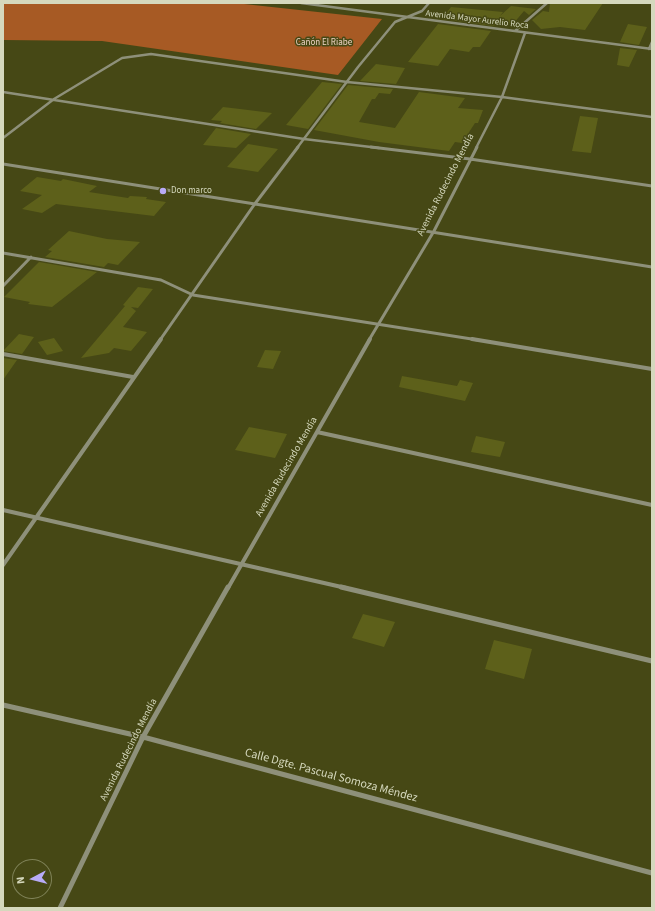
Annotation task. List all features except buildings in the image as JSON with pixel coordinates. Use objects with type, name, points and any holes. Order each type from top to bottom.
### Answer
[{"type":"street","name":"Avenida Mayor Aurelio Roca","points":[[301,3],[650,49]]},
{"type":"street","points":[[3,565],[133,377],[193,296],[254,205],[358,67],[395,22],[404,17],[422,11],[429,3]]},
{"type":"street","points":[[515,31],[547,3]]},
{"type":"street","name":"Avenida Rudecindo Mendía","points":[[60,908],[143,737],[379,323],[434,231],[502,98],[525,33]]},
{"type":"street","points":[[650,49],[652,42]]},
{"type":"street","points":[[3,138],[54,99],[122,58],[151,54],[347,82],[502,98],[652,117]]},
{"type":"street","points":[[3,92],[304,139],[470,159],[652,186]]},
{"type":"street","points":[[3,164],[254,205],[434,231],[652,267]]},
{"type":"street","points":[[3,253],[161,280],[193,296],[379,323],[652,369]]},
{"type":"street","points":[[3,286],[31,258]]},
{"type":"street","points":[[3,354],[133,377]]},
{"type":"street","points":[[317,432],[652,505]]},
{"type":"street","points":[[3,510],[242,564],[652,661]]},
{"type":"street","name":"Calle Dgte. Pascual Somoza Méndez","points":[[3,705],[143,737],[652,873]]},
{"type":"green space","name":"Cañón El Riabe","points":[[3,3],[235,3],[382,19],[338,75],[102,41],[3,40]]},
{"type":"place","name":"Don marco","points":[[163,191]]}]
